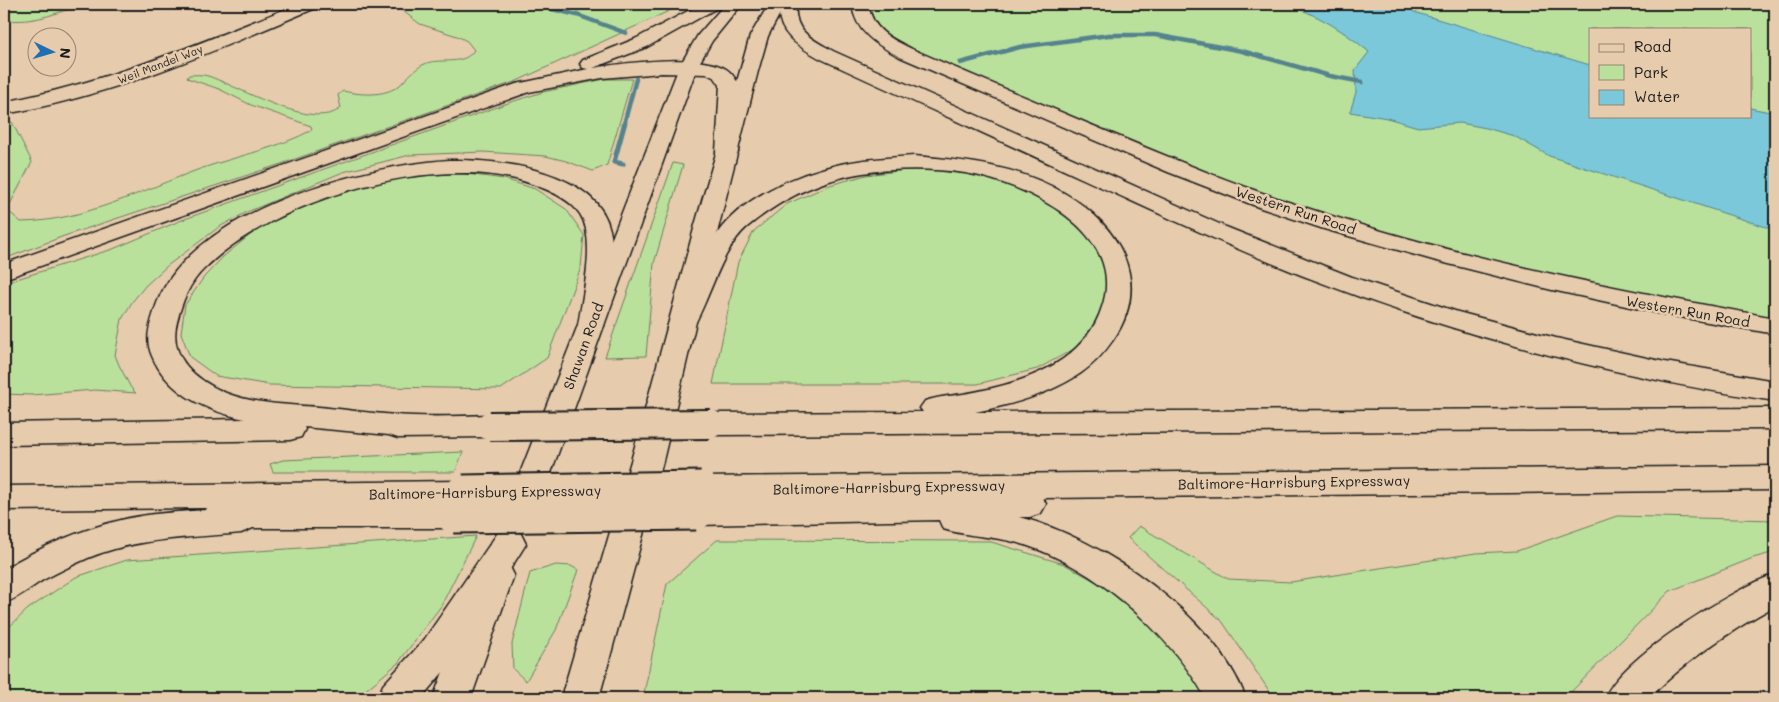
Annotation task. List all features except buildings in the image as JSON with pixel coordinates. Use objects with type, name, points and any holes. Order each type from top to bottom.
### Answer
[{"type":"main road","name":"Weil Mandel Way","points":[[4,108],[58,97],[130,77],[312,4]]},
{"type":"main road","points":[[4,272],[523,88],[641,43],[713,4]]},
{"type":"main road","name":"Shawan Road","points":[[453,695],[688,67],[704,39],[734,4]]},
{"type":"main road","points":[[582,695],[758,36],[777,4]]},
{"type":"main road","points":[[788,4],[787,18],[792,28],[805,42],[827,54],[1290,262],[1396,301],[1512,336],[1609,360],[1687,376],[1775,390]]},
{"type":"main road","name":"Western Run Road","points":[[860,4],[863,22],[871,31],[884,42],[906,53],[1180,170],[1262,200],[1331,224],[1494,269],[1657,306],[1775,326]]},
{"type":"main road","points":[[523,88],[602,71],[636,68],[688,67],[719,72],[725,77],[729,85],[727,152]]},
{"type":"main road","points":[[680,328],[722,243],[736,225],[778,193],[797,184],[841,170],[868,166],[940,164],[982,170],[1012,178],[1047,193],[1077,212],[1092,225],[1113,257],[1120,289],[1117,306],[1110,324],[1086,354],[1063,372],[1012,394],[964,405],[756,423]]},
{"type":"main road","points":[[417,427],[249,410],[203,394],[183,381],[168,364],[160,345],[165,309],[184,278],[216,246],[253,221],[303,197],[353,181],[398,172],[438,167],[486,167],[527,174],[545,180],[575,197],[595,219],[599,234],[599,253],[591,326]]},
{"type":"main road","points":[[4,434],[756,423],[1238,423],[1642,418],[1775,419]]},
{"type":"main road","name":"Baltimore-Harrisburg Expressway","points":[[698,501],[1448,480],[1775,478]]},
{"type":"main road","points":[[851,510],[1160,499],[1448,480]]},
{"type":"main road","name":"Baltimore-Harrisburg Expressway","points":[[4,498],[458,504]]},
{"type":"main road","points":[[4,588],[44,564],[85,545],[123,533],[301,514],[458,504],[698,501],[851,510],[985,523],[1032,534],[1069,549],[1108,572],[1169,621],[1194,650],[1227,698]]},
{"type":"main road","points":[[4,517],[301,514]]},
{"type":"main road","points":[[397,698],[437,652],[509,544]]},
{"type":"main road","points":[[1624,698],[1644,677],[1695,637],[1748,603],[1775,589]]},
{"type":"green space","points":[[4,4],[83,4],[44,17],[15,21],[4,20]]},
{"type":"green space","points":[[380,4],[684,4],[517,81],[281,164],[64,236],[4,259],[4,123],[12,122],[32,162],[7,210],[21,222],[68,216],[113,203],[200,169],[286,142],[312,130],[311,126],[251,105],[219,89],[187,78],[189,75],[208,76],[275,105],[295,111],[313,115],[328,114],[341,108],[338,95],[343,91],[365,94],[387,92],[400,85],[412,72],[427,63],[459,60],[470,55],[474,50],[467,41],[457,36],[420,24],[399,8]]},
{"type":"green space","points":[[871,4],[1775,4],[1775,320],[1657,300],[1554,278],[1333,219],[1183,165],[911,51],[878,31],[868,13]]},
{"type":"green space","points":[[605,79],[632,79],[607,165],[593,171],[546,156],[483,152],[410,155],[343,172],[247,212],[219,227],[167,266],[146,285],[132,302],[122,319],[115,355],[131,388],[136,393],[95,390],[31,395],[4,394],[4,283],[113,249],[182,220],[511,102],[543,92]]},
{"type":"green space","points":[[673,163],[683,165],[654,263],[646,356],[605,357]]},
{"type":"green space","points":[[906,170],[946,171],[979,175],[1013,185],[1052,203],[1080,221],[1099,250],[1107,271],[1109,298],[1097,326],[1074,349],[1037,369],[977,384],[713,384],[738,262],[754,231],[787,204],[830,185],[866,175]]},
{"type":"green space","points":[[466,174],[504,179],[535,189],[566,209],[584,235],[581,267],[547,358],[501,389],[270,385],[216,376],[190,357],[181,333],[185,305],[204,277],[224,256],[260,227],[300,208],[350,190],[390,180],[426,175]]},
{"type":"green space","points":[[463,452],[455,472],[273,472],[270,464],[283,460]]},
{"type":"green space","points":[[1617,516],[1775,520],[1775,552],[1753,558],[1670,591],[1565,698],[1274,698],[1222,621],[1128,538],[1139,526],[1228,579],[1291,582],[1476,553],[1517,551]]},
{"type":"green space","points":[[476,536],[441,606],[398,663],[356,698],[4,698],[4,632],[28,609],[76,577],[127,560]]},
{"type":"green space","points":[[717,540],[988,541],[1064,564],[1120,595],[1167,637],[1210,698],[643,698],[667,584]]},
{"type":"green space","points":[[556,565],[571,566],[578,570],[556,630],[526,681],[513,669],[512,644],[530,573]]},
{"type":"water","points":[[1284,4],[1407,4],[1414,12],[1589,65],[1589,118],[1752,118],[1752,108],[1775,113],[1775,230],[1549,156],[1514,136],[1486,128],[1460,123],[1418,127],[1387,118],[1350,112],[1356,92],[1355,70],[1369,52],[1329,23]]},
{"type":"waterway","points":[[531,4],[577,15],[626,33]]},
{"type":"waterway","points":[[960,63],[1020,47],[1109,35],[1155,35],[1242,51],[1330,76],[1362,82]]},
{"type":"waterway","points":[[624,124],[636,79]]},
{"type":"waterway","points":[[623,164],[614,162],[625,122]]}]
